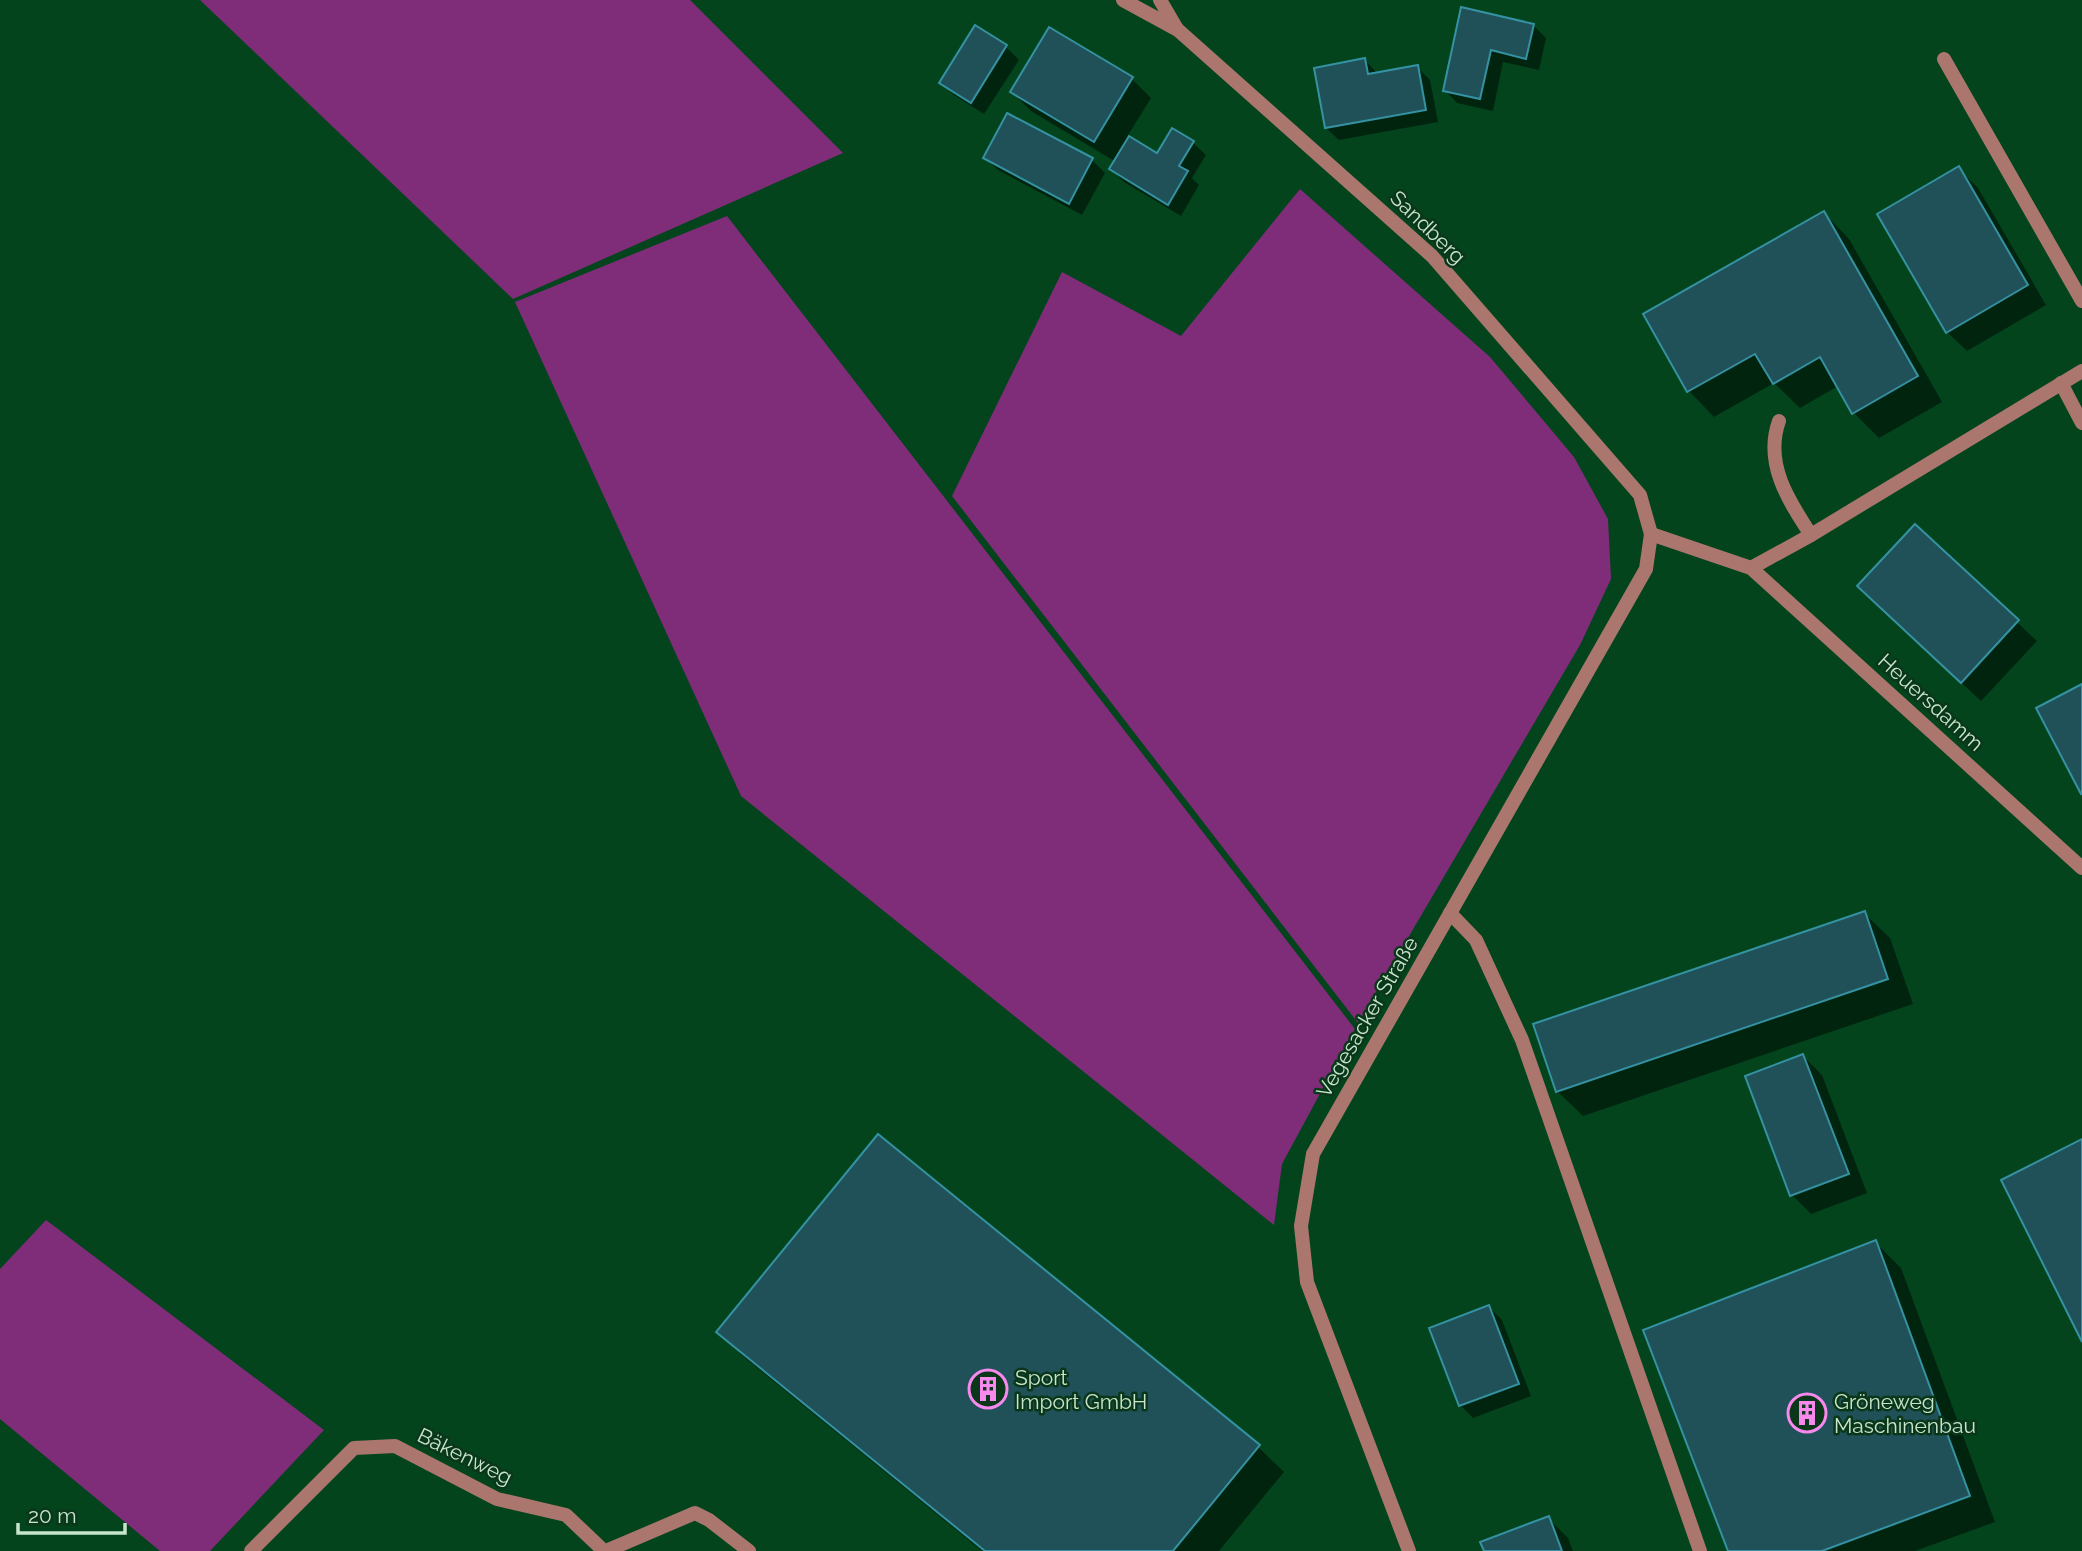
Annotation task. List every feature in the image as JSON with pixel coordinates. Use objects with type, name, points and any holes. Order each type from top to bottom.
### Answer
[{"type":"street","name":"Sandberg","points":[[1123,0],[1178,30],[1432,256],[1640,495],[1651,534]]},
{"type":"street","points":[[1160,0],[1178,30]]},
{"type":"street","points":[[1944,59],[2082,301]]},
{"type":"street","points":[[1751,568],[1811,535],[2082,371]]},
{"type":"street","points":[[2061,383],[2082,423]]},
{"type":"street","points":[[1779,421],[1773,438],[1778,475],[1811,535]]},
{"type":"street","name":"Heuersdamm","points":[[1651,534],[1751,568],[2082,868]]},
{"type":"street","name":"Vegesacker Straße","points":[[1409,1551],[1307,1282],[1301,1226],[1312,1154],[1646,569],[1651,534]]},
{"type":"street","points":[[1450,913],[1476,940],[1522,1040],[1700,1551]]},
{"type":"street","name":"Bäkenweg","points":[[251,1551],[354,1448],[395,1446],[496,1499],[566,1515],[605,1551]]},
{"type":"street","points":[[605,1551],[695,1513],[709,1520],[749,1551]]},
{"type":"shaded area","points":[[200,0],[690,0],[843,153],[513,299]]},
{"type":"shaded area","points":[[1300,189],[1490,357],[1574,457],[1608,519],[1611,579],[1580,645],[1358,1023],[952,496],[1062,272],[1181,336]]},
{"type":"shaded area","points":[[727,216],[1355,1029],[1282,1164],[1274,1225],[741,796],[515,302]]},
{"type":"shaded area","points":[[46,1220],[324,1430],[210,1551],[160,1551],[0,1419],[0,1269]]},
{"type":"building","points":[[1461,7],[1534,24],[1526,59],[1491,50],[1480,99],[1443,91]]},
{"type":"building","points":[[975,25],[1007,45],[971,103],[939,83]]},
{"type":"building","points":[[1049,27],[1133,77],[1094,142],[1010,92]]},
{"type":"building","points":[[1365,58],[1368,74],[1418,65],[1426,110],[1325,128],[1314,68]]},
{"type":"building","points":[[1007,113],[1093,158],[1069,204],[983,158]]},
{"type":"building","points":[[1172,128],[1194,141],[1179,166],[1188,171],[1168,205],[1109,169],[1129,136],[1157,153]]},
{"type":"building","points":[[1959,166],[2028,285],[1946,333],[1877,214]]},
{"type":"building","points":[[1824,211],[1918,376],[1852,414],[1820,357],[1773,384],[1755,354],[1687,392],[1643,314]]},
{"type":"building","points":[[1915,524],[2019,620],[1961,683],[1857,586]]},
{"type":"building","points":[[2082,684],[2082,793],[2081,794],[2036,708]]},
{"type":"building","points":[[1865,911],[1888,979],[1556,1092],[1533,1024]]},
{"type":"building","points":[[1803,1054],[1849,1174],[1790,1196],[1745,1076]]},
{"type":"building","name":"Sport Import GmbH","points":[[878,1134],[1260,1445],[1173,1551],[985,1551],[716,1332]]},
{"type":"building","points":[[2082,1139],[2082,1342],[2001,1180]]},
{"type":"building","name":"Gröneweg Maschinenbau","points":[[1876,1240],[1970,1496],[1822,1551],[1728,1551],[1643,1330]]},
{"type":"building","points":[[1489,1305],[1519,1384],[1459,1406],[1429,1328]]},
{"type":"building","points":[[1549,1516],[1562,1551],[1484,1551],[1480,1542]]},
{"type":"place","name":"Sport Import GmbH","points":[[988,1389]]},
{"type":"place","name":"Gröneweg Maschinenbau","points":[[1807,1413]]}]
